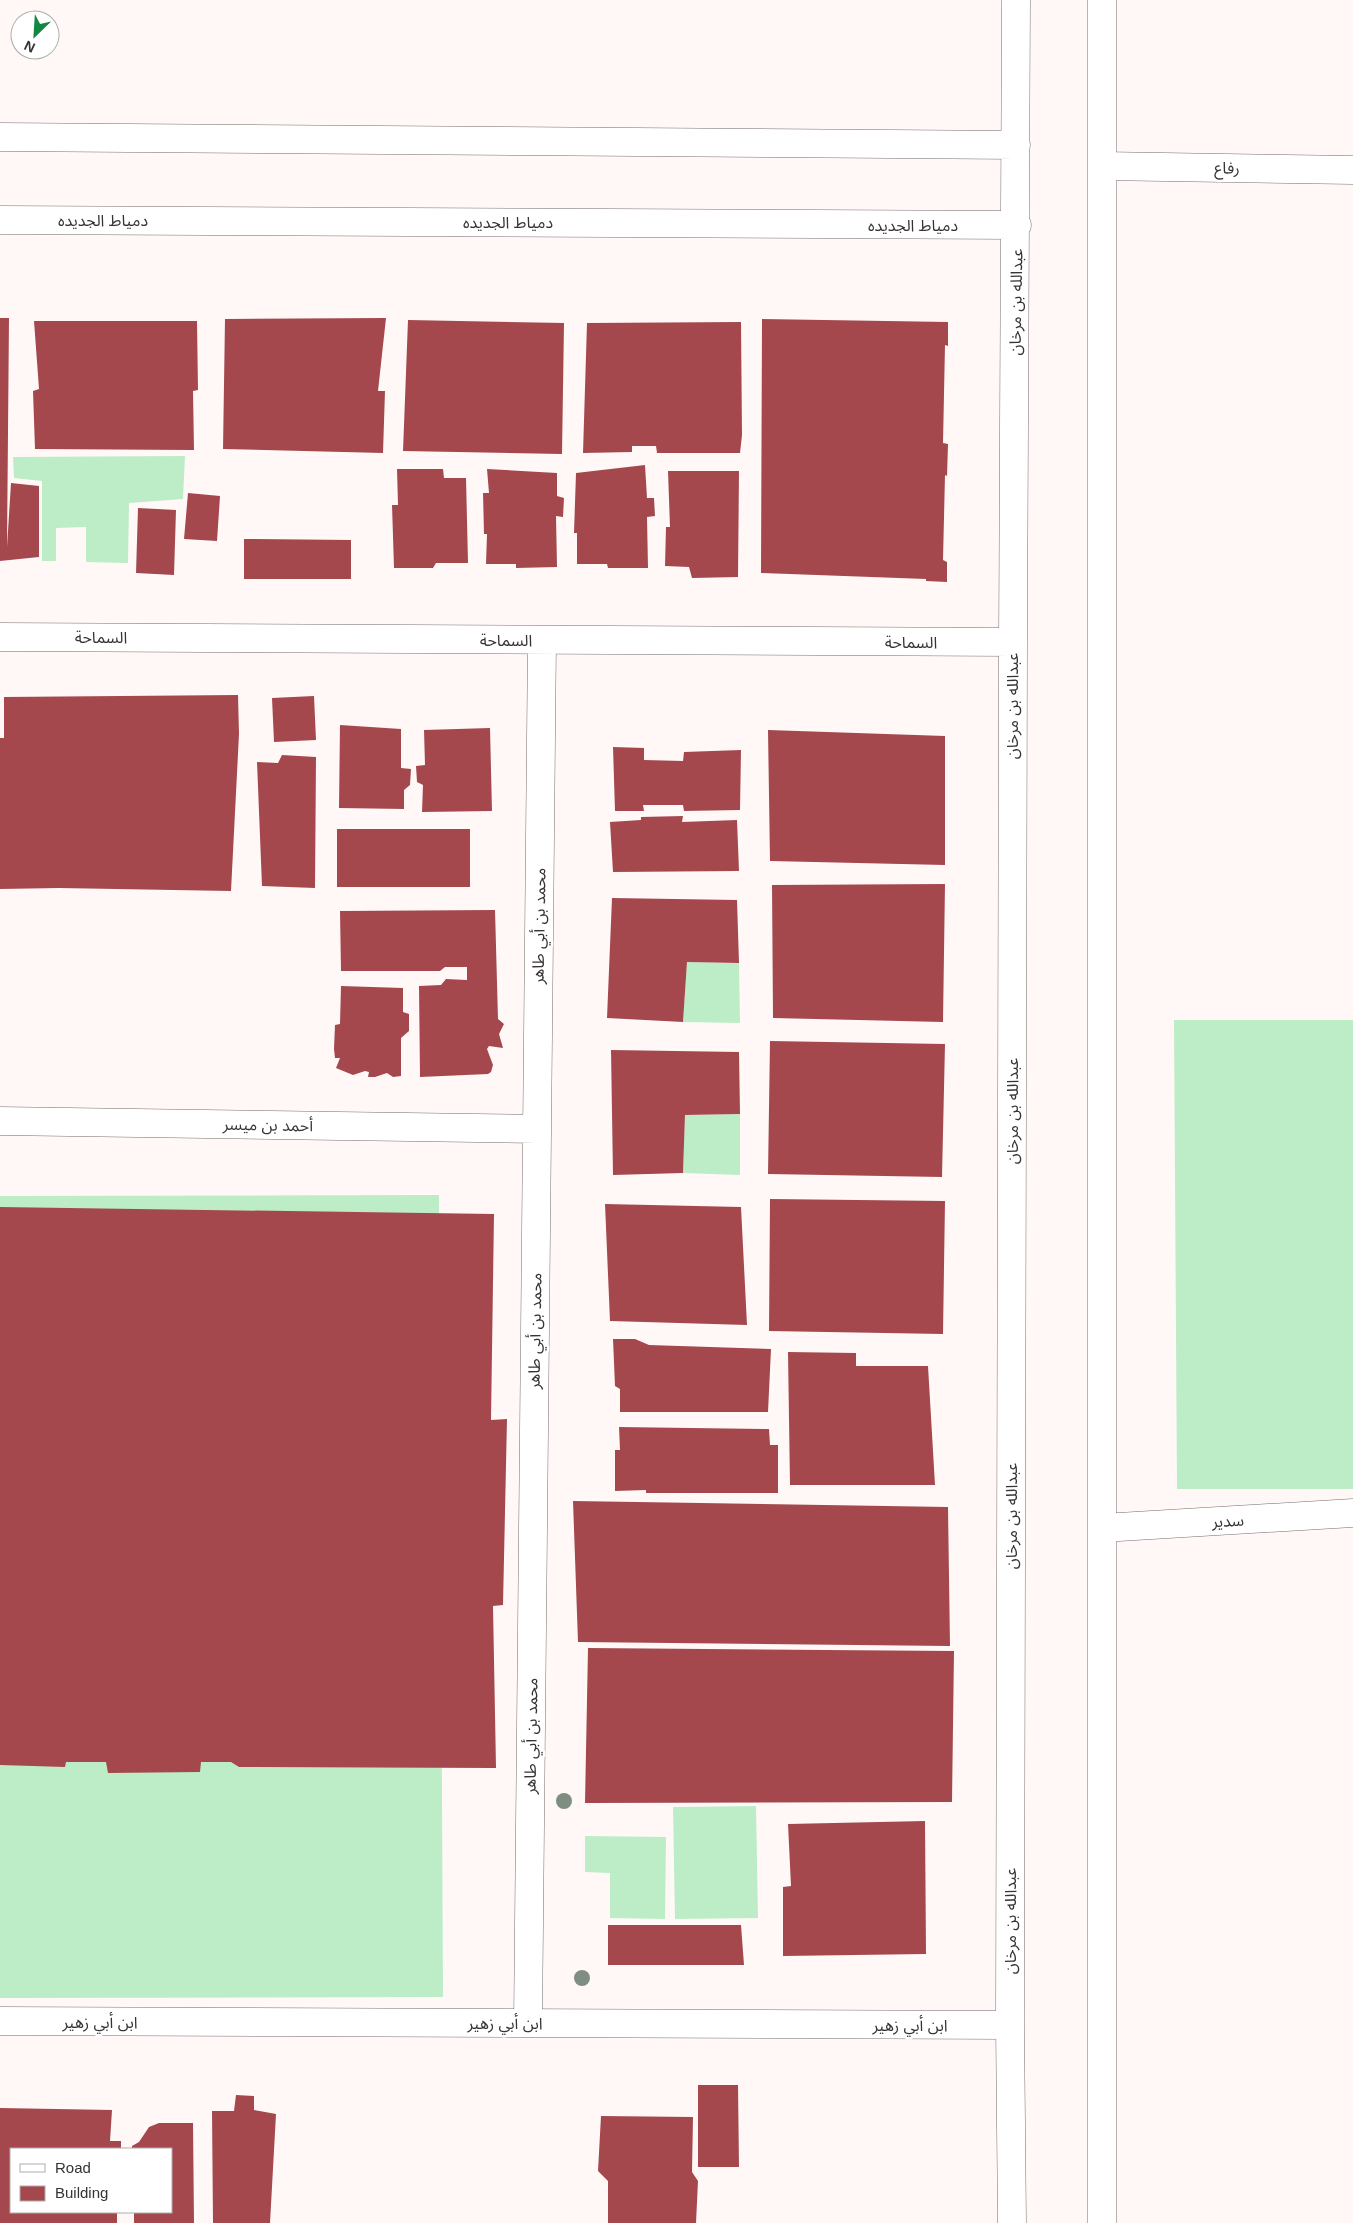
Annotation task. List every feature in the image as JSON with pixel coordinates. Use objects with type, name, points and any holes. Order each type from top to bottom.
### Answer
[{"type":"street","name":"عبدالله بن مرخان","points":[[1012,2223],[1010,2025],[1016,0]]},
{"type":"street","points":[[1102,0],[1102,2223]]},
{"type":"street","points":[[0,137],[1016,145]]},
{"type":"street","name":"رفاع","points":[[1102,166],[1353,170]]},
{"type":"street","name":"دمياط الجديده","points":[[0,220],[1016,225]]},
{"type":"street","name":"السماحة","points":[[0,637],[1013,642]]},
{"type":"street","name":"محمد بن أبي طاهر","points":[[528,2023],[542,640]]},
{"type":"street","name":"أحمد بن ميسر","points":[[0,1121],[537,1129]]},
{"type":"street","name":"سدير","points":[[1102,1528],[1353,1513]]},
{"type":"street","name":"ابن أبي زهير","points":[[0,2021],[1010,2025]]},
{"type":"green space","points":[[185,456],[183,499],[129,503],[128,563],[86,562],[86,527],[56,528],[56,561],[42,561],[42,481],[14,478],[13,457]]},
{"type":"green space","points":[[687,962],[739,963],[740,1023],[683,1022]]},
{"type":"green space","points":[[1174,1020],[1353,1020],[1353,1489],[1177,1489]]},
{"type":"green space","points":[[740,1114],[740,1175],[683,1173],[685,1115]]},
{"type":"green space","points":[[439,1195],[443,1997],[0,1998],[0,1196]]},
{"type":"green space","points":[[756,1806],[758,1918],[675,1919],[673,1807]]},
{"type":"green space","points":[[585,1836],[666,1837],[665,1919],[610,1918],[610,1873],[585,1872]]},
{"type":"building","points":[[0,318],[9,318],[7,547],[11,483],[39,486],[39,557],[0,561]]},
{"type":"building","points":[[386,318],[378,391],[385,391],[383,453],[223,449],[225,319]]},
{"type":"building","points":[[762,319],[948,322],[948,346],[945,345],[943,443],[948,444],[947,476],[945,475],[943,560],[947,562],[947,582],[926,581],[926,579],[761,573]]},
{"type":"building","points":[[408,320],[564,323],[562,454],[403,451]]},
{"type":"building","points":[[34,321],[197,321],[198,390],[193,391],[194,450],[35,449],[33,391],[39,389]]},
{"type":"building","points":[[741,322],[742,435],[740,453],[657,453],[656,446],[632,446],[632,452],[583,453],[587,323]]},
{"type":"building","points":[[645,465],[647,498],[654,498],[655,516],[647,517],[648,568],[608,568],[607,564],[577,564],[577,533],[574,533],[576,473]]},
{"type":"building","points":[[397,469],[443,469],[444,478],[466,478],[468,563],[436,563],[433,568],[394,568],[392,505],[398,505]]},
{"type":"building","points":[[487,469],[557,473],[557,496],[564,498],[563,517],[556,516],[557,567],[516,568],[516,564],[486,564],[487,534],[484,534],[483,493],[489,493]]},
{"type":"building","points":[[668,471],[739,471],[738,577],[692,578],[689,567],[665,566],[666,527],[670,527]]},
{"type":"building","points":[[188,493],[220,496],[217,541],[184,539]]},
{"type":"building","points":[[138,508],[176,510],[174,575],[136,573]]},
{"type":"building","points":[[244,539],[351,540],[351,579],[244,579]]},
{"type":"building","points":[[238,695],[239,734],[231,891],[59,888],[0,889],[0,738],[4,738],[4,697]]},
{"type":"building","points":[[314,696],[316,740],[274,742],[272,698]]},
{"type":"building","points":[[340,725],[401,729],[401,768],[411,769],[410,785],[404,790],[404,809],[339,808]]},
{"type":"building","points":[[490,728],[492,811],[422,812],[423,785],[417,782],[416,766],[425,765],[424,730]]},
{"type":"building","points":[[768,730],[945,736],[945,865],[770,861]]},
{"type":"building","points":[[613,747],[644,748],[644,760],[683,761],[684,752],[741,750],[740,810],[684,811],[683,805],[643,805],[644,811],[615,811]]},
{"type":"building","points":[[282,755],[316,757],[315,888],[262,886],[257,762],[278,763]]},
{"type":"building","points":[[683,816],[682,822],[737,820],[739,871],[613,872],[610,822],[641,820],[641,817]]},
{"type":"building","points":[[337,829],[470,829],[470,887],[337,887]]},
{"type":"building","points":[[945,884],[943,1022],[773,1018],[772,885]]},
{"type":"building","points":[[612,898],[737,900],[739,963],[687,962],[683,1022],[607,1018]]},
{"type":"building","points":[[495,910],[498,1019],[504,1024],[499,1034],[503,1048],[489,1046],[487,1049],[493,1065],[491,1072],[488,1074],[420,1077],[419,986],[441,985],[446,979],[467,980],[467,967],[445,967],[440,971],[341,971],[340,911]]},
{"type":"building","points":[[341,986],[403,988],[403,1012],[409,1014],[409,1031],[401,1038],[401,1076],[393,1077],[387,1073],[368,1077],[369,1072],[365,1071],[353,1075],[336,1068],[340,1058],[335,1058],[335,1025],[340,1024]]},
{"type":"building","points":[[770,1041],[945,1044],[942,1177],[768,1174]]},
{"type":"building","points":[[611,1050],[739,1052],[740,1114],[685,1115],[683,1173],[613,1175]]},
{"type":"building","points":[[770,1199],[945,1201],[943,1334],[769,1331]]},
{"type":"building","points":[[605,1204],[741,1207],[747,1325],[610,1321]]},
{"type":"building","points":[[0,1207],[494,1214],[491,1420],[507,1419],[503,1605],[493,1606],[496,1768],[239,1767],[231,1762],[201,1762],[200,1772],[108,1773],[106,1762],[66,1762],[65,1767],[0,1765]]},
{"type":"building","points":[[613,1339],[635,1339],[649,1345],[771,1349],[768,1412],[620,1412],[620,1389],[615,1386]]},
{"type":"building","points":[[788,1352],[856,1353],[856,1366],[928,1366],[935,1485],[790,1485]]},
{"type":"building","points":[[619,1427],[769,1429],[770,1445],[778,1445],[778,1493],[646,1493],[646,1490],[615,1491],[615,1450],[620,1450]]},
{"type":"building","points":[[573,1501],[948,1507],[950,1646],[578,1642]]},
{"type":"building","points":[[588,1648],[954,1651],[952,1802],[585,1803]]},
{"type":"building","points":[[925,1821],[926,1954],[783,1956],[783,1887],[791,1886],[788,1824]]},
{"type":"building","points":[[608,1925],[741,1925],[744,1965],[608,1965]]},
{"type":"building","points":[[698,2085],[738,2085],[739,2167],[698,2167]]},
{"type":"building","points":[[236,2095],[254,2096],[254,2110],[276,2114],[270,2223],[213,2223],[212,2111],[234,2111]]},
{"type":"building","points":[[0,2108],[112,2110],[110,2141],[121,2141],[121,2148],[10,2148],[10,2213],[117,2213],[117,2223],[0,2223]]},
{"type":"building","points":[[601,2116],[693,2117],[692,2172],[698,2181],[696,2223],[608,2223],[608,2181],[598,2171]]},
{"type":"building","points":[[159,2123],[193,2123],[194,2223],[134,2223],[134,2213],[172,2213],[172,2148],[132,2148],[132,2146],[139,2142],[149,2127]]}]
